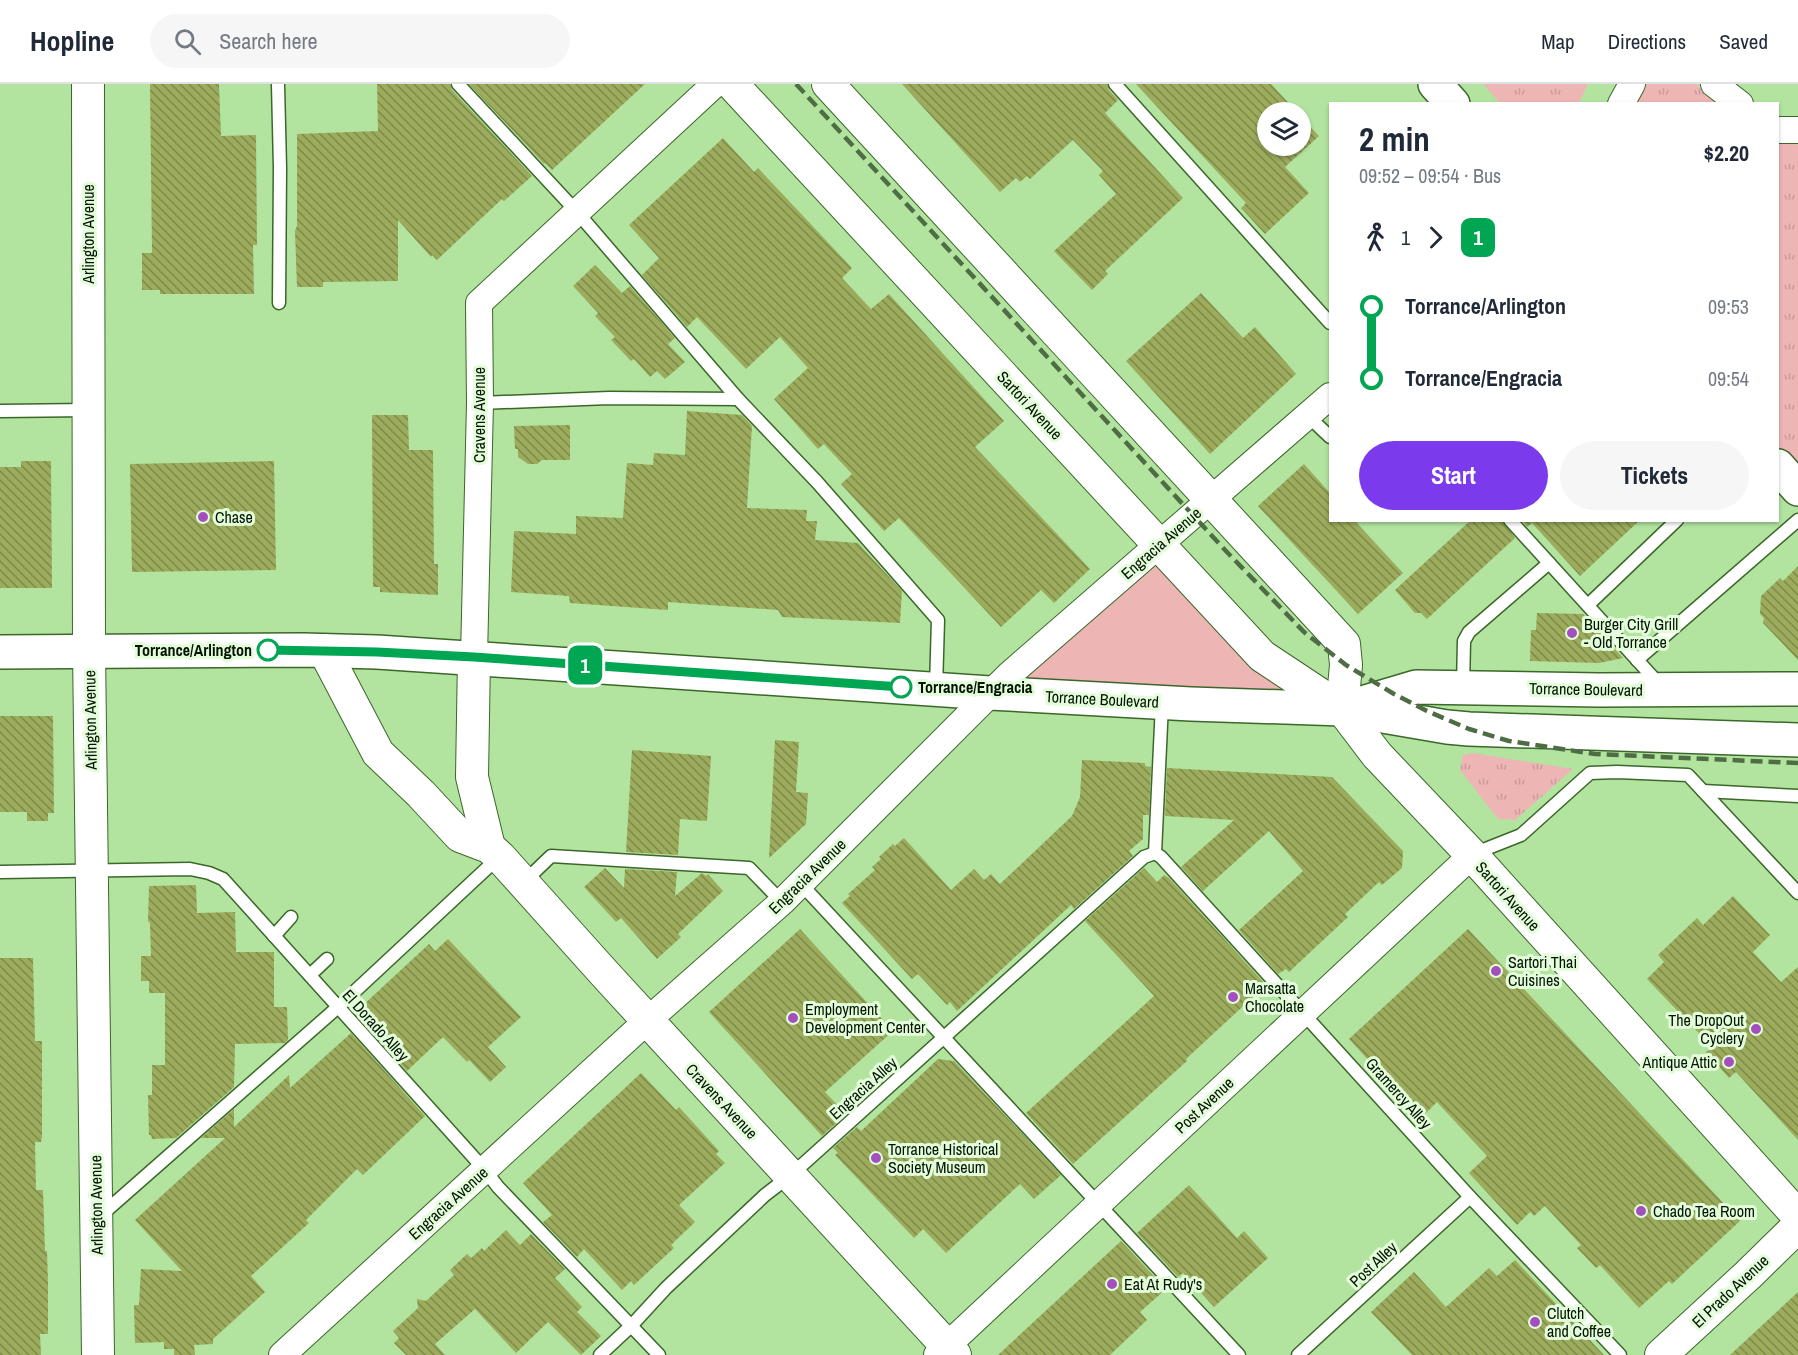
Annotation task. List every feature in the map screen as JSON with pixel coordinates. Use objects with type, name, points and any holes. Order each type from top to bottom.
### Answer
[{"type":"main road","points":[[1435,84],[1451,102]]},
{"type":"main road","points":[[1779,466],[1798,489]]},
{"type":"main road","name":"Torrance Boulevard","points":[[0,652],[324,650],[474,657],[990,693],[1342,709],[1469,729],[1798,740]]},
{"type":"main road","name":"Torrance Boulevard","points":[[1342,709],[1416,687],[1798,689]]},
{"type":"street","name":"Arlington Avenue","points":[[88,84],[89,650],[98,1355]]},
{"type":"street","name":"Cravens Avenue","points":[[494,852],[472,777],[480,403],[478,303],[715,84]]},
{"type":"street","name":"Sartori Avenue","points":[[732,84],[1262,656],[1342,709],[1377,755],[1472,855],[1798,1216]]},
{"type":"street","points":[[828,84],[1344,644],[1346,665],[1342,709]]},
{"type":"street","points":[[1622,102],[1632,84]]},
{"type":"street","points":[[1714,84],[1737,102]]},
{"type":"street","points":[[1779,130],[1798,130]]},
{"type":"street","name":"Engracia Avenue","points":[[282,1355],[648,1020],[782,903],[990,693],[1329,397]]},
{"type":"street","name":"Cravens Avenue","points":[[324,650],[378,753],[460,836],[494,852],[791,1175],[946,1352]]},
{"type":"street","name":"Post Avenue","points":[[946,1352],[1099,1204],[1472,855]]},
{"type":"street","name":"El Prado Avenue","points":[[1661,1355],[1798,1226]]},
{"type":"lane","points":[[278,84],[279,303]]},
{"type":"lane","points":[[458,84],[577,212],[738,399],[817,482],[938,620],[936,689]]},
{"type":"lane","points":[[1115,84],[1329,322]]},
{"type":"lane","points":[[480,403],[609,398],[738,399]]},
{"type":"lane","points":[[0,411],[88,410]]},
{"type":"lane","points":[[1308,416],[1329,436]]},
{"type":"lane","points":[[1637,660],[1798,520]]},
{"type":"lane","points":[[1512,522],[1664,690]]},
{"type":"lane","points":[[1588,605],[1675,522]]},
{"type":"lane","points":[[1462,688],[1464,641],[1469,632],[1549,563]]},
{"type":"lane","points":[[1155,853],[1162,702]]},
{"type":"lane","points":[[1472,855],[1521,835],[1590,773],[1688,775],[1798,893]]},
{"type":"lane","points":[[1703,791],[1798,796]]},
{"type":"lane","points":[[96,1219],[338,1007],[494,852]]},
{"type":"lane","name":"Gramercy Alley","points":[[1155,853],[1470,1197],[1620,1355]]},
{"type":"lane","name":"Engracia Alley","points":[[600,1355],[666,1288],[765,1195],[791,1175],[1144,857],[1155,853]]},
{"type":"lane","points":[[523,884],[551,856],[749,868],[782,903]]},
{"type":"lane","name":"El Dorado Alley","points":[[0,872],[190,869],[223,879],[498,1187],[659,1355]]},
{"type":"lane","points":[[801,884],[1239,1355]]},
{"type":"lane","points":[[274,936],[291,917]]},
{"type":"lane","points":[[310,975],[327,959]]},
{"type":"lane","name":"Post Alley","points":[[1299,1355],[1470,1197]]},
{"type":"green space","points":[[1483,84],[1588,84],[1579,102],[1499,102]]},
{"type":"green space","points":[[1632,84],[1696,84],[1717,102],[1622,102]]},
{"type":"green space","points":[[1779,141],[1798,145],[1798,489],[1779,466]]},
{"type":"green space","points":[[1160,545],[1262,656],[1298,707],[990,693]]},
{"type":"green space","points":[[1472,753],[1573,769],[1515,820],[1498,819],[1460,770],[1463,755]]},
{"type":"building","points":[[150,84],[219,84],[221,136],[256,135],[257,245],[253,245],[254,294],[160,294],[160,290],[142,290],[142,253],[152,253]]},
{"type":"building","points":[[377,84],[450,84],[452,90],[532,176],[504,201],[502,199],[437,260],[432,255],[431,257],[398,220],[398,281],[323,282],[323,287],[297,287],[295,231],[297,226],[297,134],[378,131]]},
{"type":"building","points":[[469,84],[645,84],[552,170]]},
{"type":"building","points":[[902,84],[1107,84],[1118,100],[1105,113],[1183,198],[1105,271],[1108,274],[1092,290],[1054,251],[1116,194],[1099,175],[1103,171],[1073,140],[1030,179],[1027,176],[1020,182],[1016,178],[1000,192]]},
{"type":"building","points":[[1136,84],[1271,84],[1288,102],[1257,102],[1257,156],[1297,156],[1285,167],[1309,193],[1265,234],[1241,208],[1246,203]]},
{"type":"building","points":[[1311,128],[1319,136],[1311,143]]},
{"type":"building","points":[[723,138],[754,172],[758,168],[852,268],[842,278],[871,309],[889,294],[1004,421],[975,447],[1090,569],[1054,603],[1041,590],[1001,627],[899,518],[884,531],[841,484],[852,474],[824,444],[818,449],[774,399],[808,368],[780,337],[746,369],[697,317],[687,327],[642,275],[659,258],[629,225]]},
{"type":"building","points":[[595,265],[622,293],[630,286],[675,338],[668,344],[685,362],[665,379],[657,371],[650,377],[634,359],[631,361],[611,340],[615,337],[595,316],[598,313],[573,286]]},
{"type":"building","points":[[1201,293],[1243,338],[1255,327],[1296,374],[1210,454],[1126,361]]},
{"type":"building","points":[[687,411],[742,415],[752,426],[747,508],[807,510],[806,521],[817,521],[815,540],[858,543],[902,591],[900,623],[782,617],[778,610],[668,602],[668,610],[570,603],[569,596],[511,592],[514,531],[576,534],[576,516],[623,518],[627,463],[653,465],[654,453],[685,455]]},
{"type":"building","points":[[372,415],[408,415],[409,450],[433,450],[434,564],[438,564],[438,595],[380,592],[380,587],[373,587]]},
{"type":"building","points":[[570,425],[570,460],[542,460],[537,464],[528,464],[518,457],[518,449],[515,449],[514,426]]},
{"type":"building","points":[[21,461],[51,461],[52,588],[0,588],[0,467],[21,467]]},
{"type":"building","name":"Chase","points":[[274,461],[276,570],[132,572],[130,464]]},
{"type":"building","points":[[1304,464],[1329,492],[1329,522],[1356,522],[1403,573],[1358,614],[1258,506]]},
{"type":"building","points":[[1469,522],[1503,522],[1515,538],[1427,619],[1421,613],[1415,613],[1395,590]]},
{"type":"building","points":[[1523,522],[1638,522],[1580,576],[1532,523],[1527,527]]},
{"type":"building","points":[[1798,566],[1798,660],[1763,623],[1764,618],[1760,614],[1761,596],[1780,578],[1783,581]]},
{"type":"building","points":[[1537,613],[1583,614],[1623,658],[1599,663],[1530,661],[1531,630],[1536,630]]},
{"type":"building","points":[[0,716],[53,716],[54,813],[48,813],[48,821],[27,821],[27,812],[0,812]]},
{"type":"building","points":[[775,740],[799,742],[796,792],[808,793],[806,824],[769,858]]},
{"type":"building","points":[[632,750],[711,756],[707,821],[680,819],[678,855],[626,852]]},
{"type":"building","points":[[1082,760],[1145,763],[1145,766],[1151,767],[1149,815],[1143,815],[1143,839],[1129,851],[1133,856],[1074,909],[1071,905],[957,1011],[950,1002],[947,1005],[918,974],[912,979],[842,903],[850,896],[848,894],[875,870],[872,867],[881,859],[879,857],[893,844],[895,846],[904,838],[951,890],[974,869],[984,880],[991,874],[1000,884],[1072,816],[1080,797]]},
{"type":"building","points":[[1167,768],[1332,777],[1403,851],[1402,868],[1382,885],[1379,882],[1345,914],[1348,917],[1289,972],[1286,969],[1278,974],[1239,930],[1303,871],[1269,831],[1203,891],[1181,867],[1234,820],[1165,816]]},
{"type":"building","points":[[605,868],[624,888],[625,869],[677,872],[675,896],[702,873],[706,876],[708,874],[723,891],[678,934],[681,937],[657,959],[621,918],[616,922],[584,887]]},
{"type":"building","points":[[1144,868],[1157,882],[1164,875],[1169,878],[1266,985],[1186,1059],[1187,1061],[1073,1164],[1026,1113],[1154,996],[1085,921]]},
{"type":"building","points":[[196,885],[197,913],[235,912],[236,952],[274,952],[274,1007],[287,1007],[288,1040],[285,1043],[235,1044],[234,1087],[176,1138],[152,1139],[149,1135],[148,1095],[152,1095],[152,1065],[165,1065],[165,993],[149,993],[149,981],[141,981],[141,956],[151,956],[150,923],[148,921],[149,886]]},
{"type":"building","points":[[1733,896],[1770,935],[1753,952],[1781,982],[1798,967],[1798,1140],[1736,1072],[1729,1078],[1706,1052],[1712,1047],[1647,979],[1664,962],[1658,955],[1697,918],[1703,925]]},
{"type":"building","points":[[800,929],[893,1031],[825,1092],[846,1114],[822,1136],[709,1012]]},
{"type":"building","points":[[1468,929],[1740,1221],[1672,1284],[1669,1281],[1639,1308],[1600,1265],[1596,1268],[1577,1248],[1581,1245],[1545,1206],[1534,1216],[1530,1212],[1517,1225],[1469,1173],[1487,1156],[1437,1102],[1421,1118],[1349,1039]]},
{"type":"building","points":[[448,939],[521,1017],[488,1047],[506,1067],[490,1082],[443,1037],[407,1071],[363,1022],[369,1016],[361,1007],[429,944],[435,951]]},
{"type":"building","points":[[0,958],[33,958],[35,1041],[42,1041],[42,1137],[41,1142],[35,1142],[36,1190],[43,1190],[45,1251],[47,1251],[48,1334],[40,1334],[41,1355],[0,1355]]},
{"type":"building","points":[[351,1033],[425,1116],[363,1175],[357,1169],[306,1220],[309,1223],[251,1276],[265,1292],[213,1339],[213,1344],[194,1345],[195,1355],[174,1355],[174,1349],[164,1349],[164,1342],[135,1343],[134,1305],[139,1305],[141,1269],[182,1271],[135,1220],[225,1138],[201,1138],[234,1109],[234,1127],[289,1075],[290,1088]]},
{"type":"building","name":"Torrance Historical Society Museum","points":[[938,1059],[954,1061],[1061,1175],[1034,1199],[1020,1184],[946,1253],[923,1229],[914,1238],[835,1155],[838,1153],[833,1148],[857,1127],[861,1131]]},
{"type":"building","points":[[641,1073],[676,1110],[679,1107],[719,1151],[716,1154],[725,1163],[679,1205],[695,1222],[671,1245],[674,1248],[634,1285],[631,1281],[622,1290],[584,1249],[577,1257],[543,1222],[552,1215],[523,1183]]},
{"type":"building","points":[[1189,1185],[1237,1238],[1244,1231],[1268,1258],[1214,1307],[1183,1273],[1178,1277],[1137,1233]]},
{"type":"building","points":[[506,1230],[520,1245],[531,1234],[565,1269],[555,1278],[582,1307],[577,1312],[601,1336],[581,1355],[548,1322],[516,1353],[475,1309],[435,1344],[445,1355],[406,1355],[394,1343],[399,1338],[393,1331],[418,1308],[417,1299],[426,1301],[454,1275],[450,1270],[467,1254],[471,1258],[482,1248],[484,1251]]},
{"type":"building","points":[[1121,1241],[1166,1289],[1140,1312],[1147,1320],[1110,1355],[998,1355]]},
{"type":"building","points":[[1515,1260],[1604,1355],[1412,1355],[1371,1312],[1414,1272],[1446,1307],[1489,1268],[1497,1276]]},
{"type":"building","points":[[1798,1292],[1798,1355],[1730,1355]]},
{"type":"railway","points":[[796,84],[1225,550],[1304,632],[1346,665],[1427,711],[1469,729],[1509,741],[1595,754],[1798,763]]},
{"type":"bus line","name":"1","points":[[268,650],[474,657],[901,687]]},
{"type":"place","name":"Chase","points":[[203,517]]},
{"type":"place","name":"Burger City Grill - Old Torrance","points":[[1572,633]]},
{"type":"place","name":"Torrance/Arlington","points":[[268,650]]},
{"type":"place","name":"Torrance/Engracia","points":[[901,687]]},
{"type":"place","name":"Sartori Thai Cuisines","points":[[1496,971]]},
{"type":"place","name":"Marsatta Chocolate","points":[[1233,997]]},
{"type":"place","name":"Employment Development Center","points":[[793,1018]]},
{"type":"place","name":"The DropOut Cyclery","points":[[1756,1029]]},
{"type":"place","name":"Antique Attic","points":[[1729,1062]]},
{"type":"place","name":"Torrance Historical Society Museum","points":[[876,1158]]},
{"type":"place","name":"Chado Tea Room","points":[[1641,1211]]},
{"type":"place","name":"Eat At Rudy's","points":[[1112,1284]]},
{"type":"place","name":"Clutch and Coffee","points":[[1535,1322]]}]
